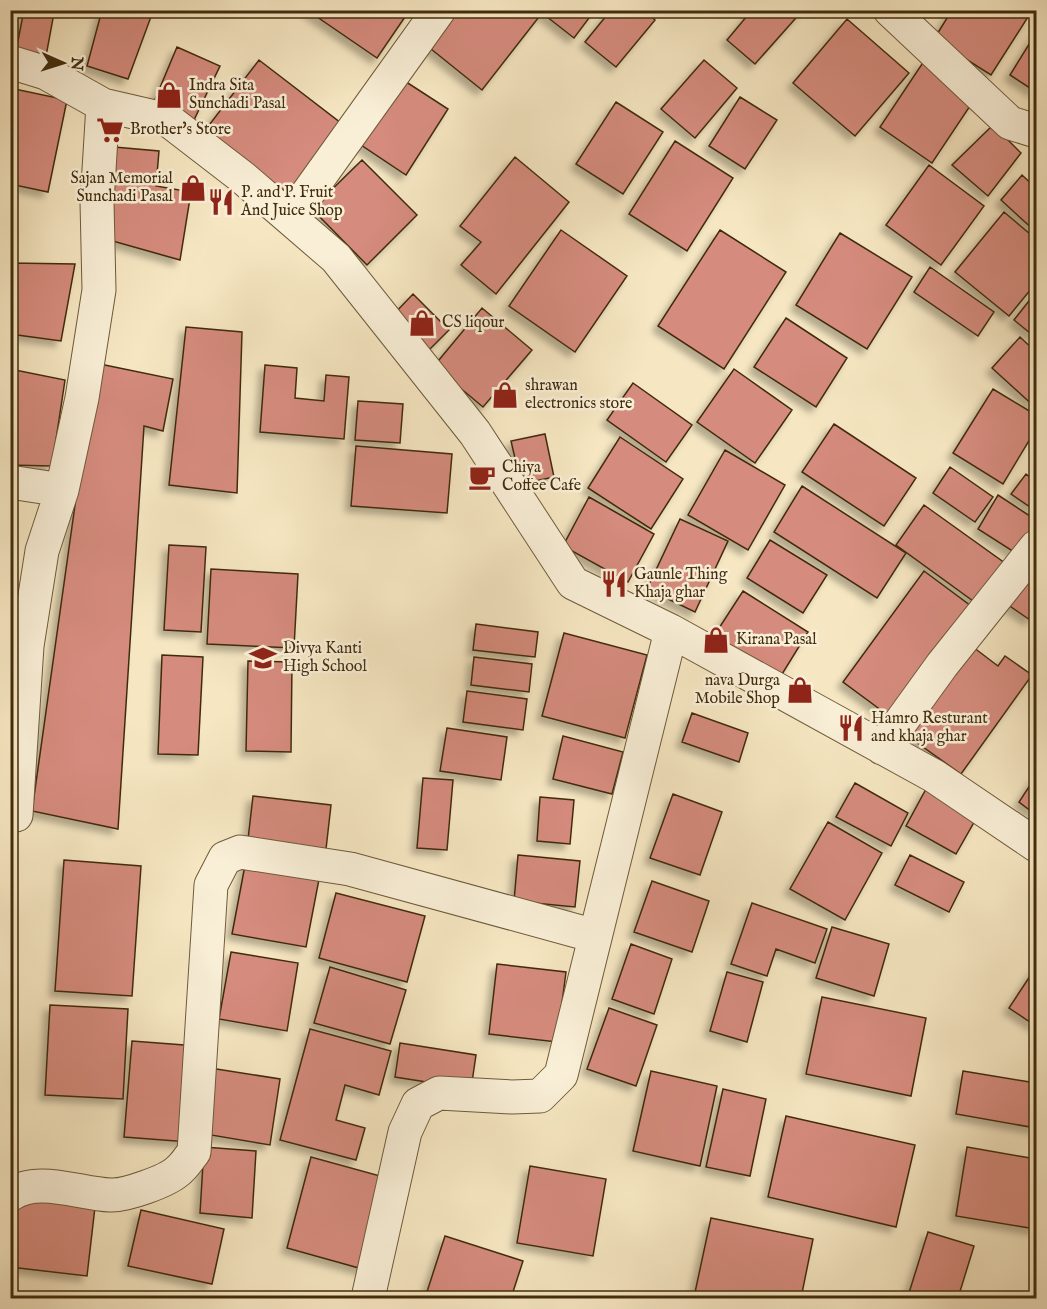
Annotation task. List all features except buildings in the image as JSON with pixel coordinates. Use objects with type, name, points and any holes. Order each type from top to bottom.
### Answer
[{"type":"street","points":[[290,218],[439,10]]},
{"type":"street","points":[[890,10],[1010,123],[1036,131]]},
{"type":"street","points":[[10,62],[46,73],[104,105],[168,120],[242,177],[336,258],[467,423],[573,583],[671,631],[934,776],[1036,845]]},
{"type":"street","points":[[16,815],[27,646],[42,551],[62,490],[82,398],[99,291],[97,202],[104,105]]},
{"type":"street","points":[[10,482],[62,490]]},
{"type":"street","points":[[882,748],[942,665],[1036,547]]},
{"type":"street","points":[[368,1299],[405,1132],[418,1104],[439,1093],[512,1097],[540,1096],[561,1075],[671,631]]},
{"type":"street","points":[[10,1196],[19,1189],[54,1187],[112,1196],[151,1185],[178,1172],[194,1152],[211,885],[225,858],[240,852],[350,868],[595,936]]},
{"type":"place","name":"Indra Sita Sunchadi Pasal","points":[[169,95]]},
{"type":"place","name":"Brother's Store","points":[[110,130]]},
{"type":"place","name":"Sajan Memorial Sunchadi Pasal","points":[[193,188]]},
{"type":"place","name":"P. and P. Fruit And Juice Shop","points":[[221,202]]},
{"type":"place","name":"CS liqour","points":[[422,323]]},
{"type":"place","name":"shrawan electronics store","points":[[505,395]]},
{"type":"place","name":"Chiya Coffee Cafe","points":[[482,477]]},
{"type":"place","name":"Gaunle Thing Khaja ghar","points":[[614,584]]},
{"type":"place","name":"Kirana Pasal","points":[[716,640]]},
{"type":"place","name":"Divya Kanti High School","points":[[263,658]]},
{"type":"place","name":"nava Durga Mobile Shop","points":[[800,690]]},
{"type":"place","name":"Hamro Resturant and khaja ghar","points":[[851,728]]}]
